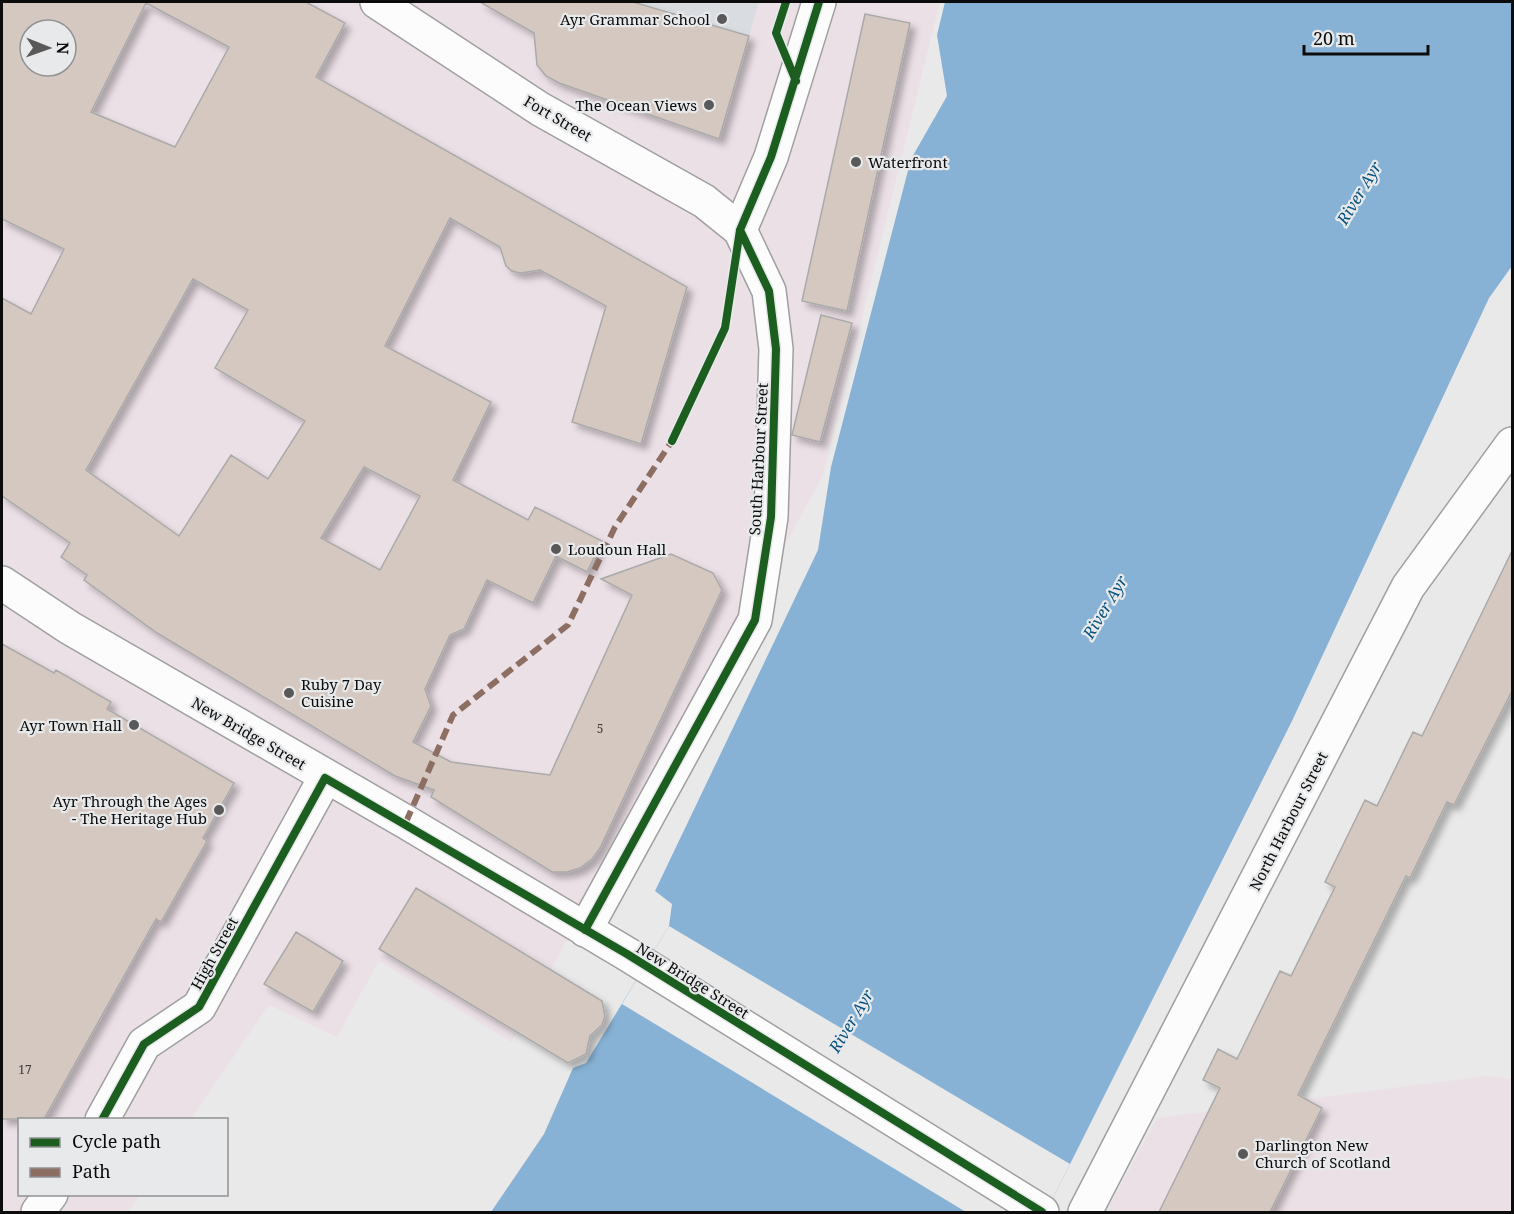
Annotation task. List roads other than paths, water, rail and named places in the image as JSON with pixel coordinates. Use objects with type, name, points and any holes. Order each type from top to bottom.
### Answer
[{"type":"main road","name":"Fort Street","points":[[377,2],[540,109],[704,201],[740,230]]},
{"type":"main road","points":[[740,230],[771,157],[819,2]]},
{"type":"main road","name":"South Harbour Street","points":[[585,930],[755,620],[771,517],[776,349],[769,291],[740,230]]},
{"type":"main road","name":"North Harbour Street","points":[[1085,1212],[1408,587],[1512,444]]},
{"type":"main road","name":"New Bridge Street","points":[[2,583],[70,628],[325,778],[416,828],[627,954],[1042,1212]]},
{"type":"main road","name":"High Street","points":[[103,1118],[144,1044],[199,1007],[325,778]]},
{"type":"main road","points":[[38,1212],[50,1196]]},
{"type":"water","name":"River Ayr","points":[[945,2],[1512,2],[1512,266],[1489,298],[1292,721],[1046,1212],[491,1212],[544,1134],[573,1068],[586,1063],[669,926],[672,904],[655,891],[818,550],[831,467],[911,159],[947,96],[937,35]]},
{"type":"place","name":"Ayr Grammar School","points":[[722,19]]},
{"type":"place","name":"The Ocean Views","points":[[709,105]]},
{"type":"place","name":"Waterfront","points":[[856,162]]},
{"type":"place","name":"Loudoun Hall","points":[[556,549]]},
{"type":"place","name":"Ruby 7 Day Cuisine","points":[[289,693]]},
{"type":"place","name":"Ayr Town Hall","points":[[134,725]]},
{"type":"place","name":"Ayr Through the Ages - The Heritage Hub","points":[[219,810]]},
{"type":"place","name":"Darlington New Church of Scotland","points":[[1243,1154]]}]
